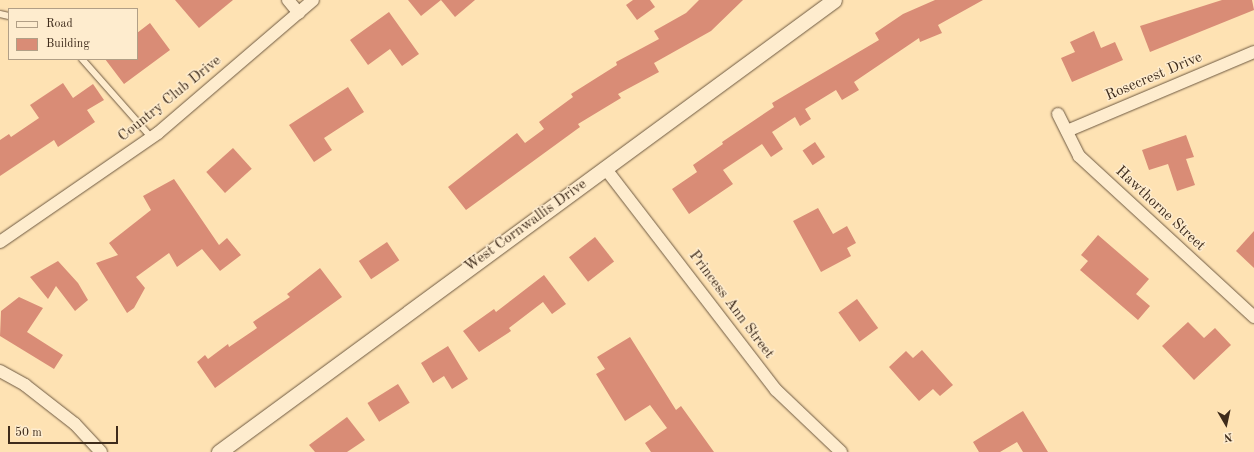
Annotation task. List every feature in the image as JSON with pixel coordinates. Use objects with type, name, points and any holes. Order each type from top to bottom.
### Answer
[{"type":"street","points":[[288,0],[299,13]]},
{"type":"street","name":"Country Club Drive","points":[[0,242],[152,138],[314,0]]},
{"type":"street","name":"West Cornwallis Drive","points":[[219,452],[830,1]]},
{"type":"street","name":"Rosecrest Drive","points":[[1067,131],[1254,52]]},
{"type":"street","name":"Hawthorne Street","points":[[1058,114],[1079,156],[1254,317]]},
{"type":"street","name":"Princess Ann Street","points":[[605,168],[776,390],[841,452]]},
{"type":"street","points":[[0,371],[24,385],[75,424],[100,452]]},
{"type":"lane","points":[[83,60],[152,138]]},
{"type":"building","points":[[175,0],[233,0],[199,28]]},
{"type":"building","points":[[408,0],[441,0],[421,16]]},
{"type":"building","points":[[441,0],[475,0],[455,17]]},
{"type":"building","points":[[633,0],[650,0],[655,7],[637,20],[626,5]]},
{"type":"building","points":[[699,0],[743,0],[711,31],[654,63],[659,72],[618,94],[621,98],[578,124],[580,127],[466,210],[448,187],[517,133],[525,143],[544,129],[539,122],[573,97],[571,94],[617,65],[616,62],[659,39],[654,31],[686,13]]},
{"type":"building","points":[[935,0],[983,0],[938,25],[942,33],[920,42],[919,38],[854,82],[859,90],[842,100],[836,90],[805,109],[811,119],[800,126],[795,117],[772,132],[783,149],[771,157],[762,144],[723,170],[733,184],[689,214],[672,189],[697,172],[693,165],[723,144],[722,142],[774,107],[772,103],[879,40],[875,33],[903,14]]},
{"type":"building","points":[[1222,0],[1252,0],[1254,10],[1150,52],[1140,26]]},
{"type":"building","points":[[389,12],[419,54],[402,66],[390,49],[368,65],[350,40]]},
{"type":"building","points":[[150,23],[170,50],[124,84],[106,60],[138,60],[138,32]]},
{"type":"building","points":[[1094,31],[1101,48],[1115,42],[1123,60],[1072,82],[1061,58],[1075,52],[1070,42]]},
{"type":"building","points":[[63,83],[73,98],[93,84],[104,100],[87,110],[95,122],[58,147],[54,140],[0,176],[0,140],[9,134],[11,137],[39,118],[30,105]]},
{"type":"building","points":[[348,87],[364,112],[324,138],[332,150],[314,162],[289,125]]},
{"type":"building","points":[[1186,135],[1194,157],[1186,159],[1195,185],[1177,191],[1168,164],[1149,170],[1142,150]]},
{"type":"building","points":[[815,142],[825,157],[813,165],[803,150]]},
{"type":"building","points":[[233,148],[252,169],[225,193],[206,172]]},
{"type":"building","points":[[174,179],[219,245],[227,238],[241,255],[220,271],[202,249],[177,267],[169,253],[136,277],[145,288],[134,308],[127,313],[96,263],[118,255],[109,243],[151,210],[143,196]]},
{"type":"building","points":[[818,208],[833,234],[847,226],[856,243],[847,248],[851,256],[821,272],[793,221]]},
{"type":"building","points":[[1254,231],[1254,268],[1236,251]]},
{"type":"building","points":[[1098,235],[1149,279],[1136,294],[1150,306],[1138,320],[1080,270],[1088,261],[1081,255]]},
{"type":"building","points":[[595,237],[614,261],[588,282],[569,257]]},
{"type":"building","points":[[387,242],[399,260],[371,279],[359,261]]},
{"type":"building","points":[[58,261],[78,283],[88,300],[75,311],[56,286],[48,299],[30,277]]},
{"type":"building","points":[[320,268],[342,297],[215,388],[197,362],[205,355],[208,359],[228,344],[229,347],[257,328],[253,322],[290,297],[287,294]]},
{"type":"building","points":[[544,275],[566,304],[552,314],[543,302],[509,328],[511,331],[479,352],[463,331],[494,309],[496,312]]},
{"type":"building","points":[[19,297],[43,308],[27,332],[63,355],[54,369],[0,336],[1,311]]},
{"type":"building","points":[[857,299],[878,328],[860,342],[838,313]]},
{"type":"building","points":[[1188,322],[1204,338],[1215,328],[1231,345],[1194,380],[1162,346]]},
{"type":"building","points":[[630,337],[676,410],[681,406],[714,452],[651,452],[645,443],[667,428],[650,405],[625,421],[596,374],[605,369],[597,357]]},
{"type":"building","points":[[448,346],[468,379],[452,389],[444,376],[433,383],[421,363]]},
{"type":"building","points":[[922,350],[953,385],[940,396],[933,389],[919,401],[889,367],[906,351],[913,358]]},
{"type":"building","points":[[398,384],[410,403],[379,422],[367,403]]},
{"type":"building","points":[[1023,411],[1048,452],[1023,452],[1017,442],[1000,452],[979,452],[973,442]]},
{"type":"building","points":[[347,417],[365,440],[347,452],[315,452],[309,445]]}]
